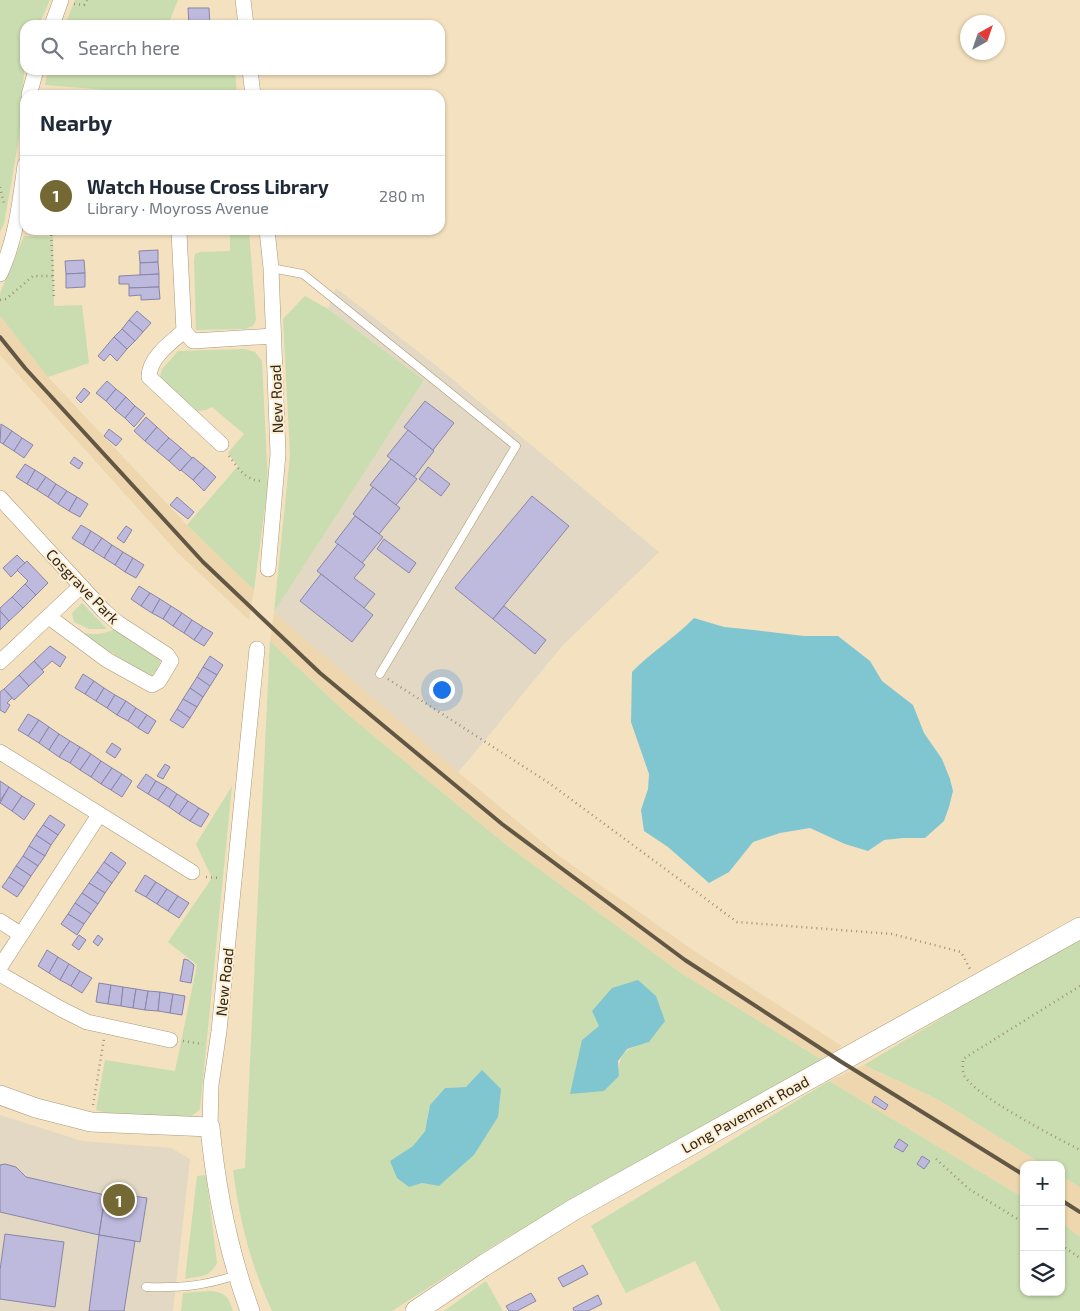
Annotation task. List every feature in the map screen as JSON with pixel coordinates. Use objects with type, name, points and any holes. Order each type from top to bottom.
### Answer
[{"type":"main road","name":"Long Pavement Road","points":[[416,1311],[483,1266],[573,1210],[1080,928]]},
{"type":"street","points":[[54,20],[61,0]]},
{"type":"street","points":[[243,0],[245,20]]},
{"type":"street","points":[[30,90],[35,75]]},
{"type":"street","points":[[251,75],[252,90]]},
{"type":"street","points":[[0,274],[17,223],[20,201]]},
{"type":"street","points":[[179,235],[184,331],[193,341],[273,336]]},
{"type":"street","name":"New Road","points":[[267,235],[278,454],[268,569]]},
{"type":"street","points":[[184,331],[166,346],[149,369],[149,377],[221,444]]},
{"type":"street","name":"Cosgrave Park","points":[[0,498],[104,611],[118,623],[166,655],[170,661],[159,681],[152,685],[107,660],[48,617]]},
{"type":"street","points":[[0,662],[81,586]]},
{"type":"street","name":"New Road","points":[[250,1311],[229,1247],[214,1168],[210,1127],[211,1085],[217,1046],[257,649]]},
{"type":"street","points":[[0,752],[192,872]]},
{"type":"street","points":[[0,967],[100,815]]},
{"type":"street","points":[[0,921],[20,934]]},
{"type":"street","points":[[0,974],[87,1022],[170,1040]]},
{"type":"street","points":[[0,1095],[36,1108],[91,1122],[210,1127]]},
{"type":"lane","points":[[270,268],[303,274],[516,446],[380,674]]},
{"type":"lane","points":[[146,1287],[177,1288],[198,1286],[237,1275]]},
{"type":"path","points":[[51,235],[54,300]]},
{"type":"path","points":[[0,300],[6,299],[33,276],[52,276]]},
{"type":"path","points":[[221,444],[241,472],[255,481],[276,481]]},
{"type":"path","points":[[380,674],[548,783],[737,922],[892,934],[961,952],[977,984]]},
{"type":"path","points":[[192,872],[202,877],[234,880]]},
{"type":"path","points":[[1080,986],[963,1059],[963,1066],[964,1074],[976,1090],[1018,1116],[1080,1150]]},
{"type":"path","points":[[91,1122],[106,1026]]},
{"type":"path","points":[[170,1040],[217,1046]]},
{"type":"path","points":[[936,1159],[969,1189],[1020,1221]]},
{"type":"path","points":[[1065,1248],[1080,1258]]},
{"type":"shaded area","points":[[336,288],[434,364],[659,552],[562,646],[458,772],[274,612],[424,380],[328,309]]},
{"type":"shaded area","points":[[0,316],[48,377],[187,525],[254,590],[249,620],[177,552],[0,355]]},
{"type":"shaded area","points":[[274,612],[458,772],[559,856],[696,952],[842,1046],[822,1060],[681,973],[505,844],[346,713],[270,641]]},
{"type":"shaded area","points":[[864,1065],[939,1100],[1038,1161],[1020,1161],[1020,1196],[829,1081]]},
{"type":"shaded area","points":[[0,1115],[82,1141],[171,1148],[190,1159],[173,1311],[0,1311]]},
{"type":"shaded area","points":[[1065,1178],[1080,1187],[1080,1237],[1065,1225]]},
{"type":"green space","points":[[0,0],[50,0],[41,20],[20,20],[20,75],[24,75],[23,90],[20,90],[19,138],[4,224],[0,232]]},
{"type":"green space","points":[[75,0],[178,0],[170,20],[67,20]]},
{"type":"green space","points":[[47,75],[235,75],[237,90],[106,90],[45,85]]},
{"type":"green space","points":[[230,235],[249,235],[256,320],[253,326],[245,329],[196,330],[195,254],[200,252],[230,251]]},
{"type":"green space","points":[[24,236],[53,237],[54,306],[82,305],[89,363],[48,377],[0,316],[0,293]]},
{"type":"green space","points":[[305,296],[328,309],[424,380],[274,612],[290,455],[283,319]]},
{"type":"green space","points":[[244,349],[255,352],[262,361],[268,484],[254,590],[187,525],[238,466],[228,453],[244,434],[212,407],[197,411],[160,377],[162,369],[178,351]]},
{"type":"green space","points":[[82,603],[107,629],[89,629],[74,622],[72,613]]},
{"type":"green space","points":[[115,629],[158,656],[161,660],[156,671],[150,677],[79,632],[97,634]]},
{"type":"green space","points":[[270,641],[346,713],[505,844],[681,973],[822,1060],[506,1238],[392,1311],[272,1311],[252,1259],[239,1207],[233,1170],[245,1168]],"holes":[[[600,1026],[649,1042],[625,1052],[620,1061],[619,1076],[604,1091],[590,1091],[582,1040]],[[466,1087],[498,1117],[474,1155],[439,1186],[422,1183],[409,1187],[390,1161],[413,1146],[425,1130],[430,1105],[445,1088]]]},
{"type":"green space","points":[[232,786],[200,1109],[186,1121],[123,1117],[96,1110],[105,1060],[175,1071],[197,965],[168,942],[212,878],[196,844]]},
{"type":"green space","points":[[1080,938],[1080,1187],[1065,1178],[1065,1161],[1038,1161],[939,1100],[864,1065],[1032,964]]},
{"type":"green space","points":[[829,1081],[1020,1196],[1020,1296],[1065,1296],[1065,1225],[1080,1237],[1080,1311],[721,1311],[695,1261],[626,1293],[591,1226]]},
{"type":"green space","points":[[206,1175],[217,1263],[207,1274],[185,1279],[197,1176]]},
{"type":"green space","points":[[486,1281],[503,1311],[444,1311]]},
{"type":"green space","points":[[211,1291],[226,1296],[233,1311],[181,1311],[183,1293]]},
{"type":"water","points":[[694,618],[724,627],[804,636],[838,636],[870,661],[882,681],[913,705],[924,733],[942,759],[953,791],[944,821],[925,838],[884,840],[868,851],[845,844],[810,828],[780,833],[753,842],[729,872],[709,883],[668,847],[644,831],[641,810],[648,789],[649,774],[631,722],[632,672]]},
{"type":"water","points":[[638,980],[656,996],[665,1021],[649,1042],[627,1049],[618,1061],[619,1076],[604,1091],[570,1094],[582,1040],[599,1026],[592,1011],[612,988]]},
{"type":"water","points":[[482,1070],[501,1089],[498,1117],[474,1155],[439,1186],[422,1183],[409,1187],[397,1178],[390,1161],[413,1146],[425,1131],[430,1105],[445,1088],[466,1087]]},
{"type":"building","points":[[188,8],[209,8],[210,20],[189,20]]},
{"type":"building","points":[[158,250],[158,262],[140,263],[139,251]]},
{"type":"building","points":[[84,260],[85,273],[66,274],[65,261]]},
{"type":"building","points":[[158,262],[159,274],[140,275],[140,263]]},
{"type":"building","points":[[85,273],[85,287],[66,288],[66,274]]},
{"type":"building","points":[[159,274],[159,287],[129,288],[129,284],[119,284],[119,276]]},
{"type":"building","points":[[159,287],[160,299],[141,300],[141,295],[129,296],[129,288]]},
{"type":"building","points":[[137,311],[151,323],[143,332],[129,320]]},
{"type":"building","points":[[129,320],[143,332],[135,341],[122,329]]},
{"type":"building","points":[[122,329],[135,341],[127,349],[114,337]]},
{"type":"building","points":[[114,337],[127,349],[117,361],[110,354],[104,361],[98,356]]},
{"type":"building","points":[[107,381],[116,389],[106,401],[96,393]]},
{"type":"building","points":[[84,388],[90,393],[81,403],[76,398]]},
{"type":"building","points":[[116,389],[126,397],[115,410],[106,401]]},
{"type":"building","points":[[126,397],[135,406],[125,418],[115,410]]},
{"type":"building","points":[[425,401],[454,423],[433,450],[404,427]]},
{"type":"building","points":[[135,406],[145,414],[134,427],[125,418]]},
{"type":"building","points":[[146,417],[157,427],[145,441],[134,431]]},
{"type":"building","points":[[1,424],[12,431],[3,444],[0,442]]},
{"type":"building","points":[[157,427],[169,438],[157,451],[145,441]]},
{"type":"building","points":[[109,429],[122,439],[116,446],[104,436]]},
{"type":"building","points":[[408,430],[434,451],[414,477],[387,456]]},
{"type":"building","points":[[12,431],[22,438],[14,451],[3,444]]},
{"type":"building","points":[[22,438],[33,445],[24,458],[14,451]]},
{"type":"building","points":[[169,438],[181,448],[169,461],[157,451]]},
{"type":"building","points":[[181,448],[192,458],[180,471],[169,461]]},
{"type":"building","points":[[74,457],[83,463],[79,469],[70,463]]},
{"type":"building","points":[[193,457],[205,467],[193,480],[181,470]]},
{"type":"building","points":[[391,459],[417,479],[396,505],[370,485]]},
{"type":"building","points":[[25,464],[35,470],[27,484],[16,477]]},
{"type":"building","points":[[205,467],[216,477],[204,491],[193,480]]},
{"type":"building","points":[[428,467],[450,484],[441,496],[419,479]]},
{"type":"building","points":[[35,470],[46,477],[37,490],[27,484]]},
{"type":"building","points":[[46,477],[56,484],[48,497],[37,490]]},
{"type":"building","points":[[56,484],[67,491],[58,504],[48,497]]},
{"type":"building","points":[[373,487],[400,508],[379,534],[353,514]]},
{"type":"building","points":[[67,491],[77,497],[69,511],[58,504]]},
{"type":"building","points":[[532,496],[569,526],[493,619],[455,588]]},
{"type":"building","points":[[77,497],[88,504],[80,517],[69,511]]},
{"type":"building","points":[[177,497],[194,512],[188,519],[170,505]]},
{"type":"building","points":[[355,516],[383,537],[362,563],[335,542]]},
{"type":"building","points":[[81,525],[91,531],[83,545],[72,538]]},
{"type":"building","points":[[126,526],[132,530],[124,543],[117,538]]},
{"type":"building","points":[[91,531],[102,538],[93,551],[83,545]]},
{"type":"building","points":[[102,538],[112,545],[104,558],[93,551]]},
{"type":"building","points":[[384,539],[416,563],[409,573],[377,549]]},
{"type":"building","points":[[338,544],[365,565],[354,578],[375,594],[364,608],[317,571]]},
{"type":"building","points":[[112,545],[123,552],[115,565],[104,558]]},
{"type":"building","points":[[123,552],[133,558],[125,572],[115,565]]},
{"type":"building","points":[[17,555],[25,563],[11,577],[3,568]]},
{"type":"building","points":[[133,558],[144,565],[136,578],[125,572]]},
{"type":"building","points":[[27,561],[48,583],[36,595],[25,584],[28,581],[17,570]]},
{"type":"building","points":[[321,574],[373,615],[352,642],[300,601]]},
{"type":"building","points":[[25,584],[36,595],[23,608],[12,597]]},
{"type":"building","points":[[139,586],[150,593],[141,606],[131,599]]},
{"type":"building","points":[[150,593],[160,599],[152,613],[141,606]]},
{"type":"building","points":[[12,597],[23,608],[9,621],[0,611],[0,608]]},
{"type":"building","points":[[160,599],[171,606],[163,619],[152,613]]},
{"type":"building","points":[[171,606],[182,613],[173,626],[163,619]]},
{"type":"building","points":[[504,606],[546,640],[535,654],[493,619]]},
{"type":"building","points":[[0,611],[9,621],[0,630]]},
{"type":"building","points":[[182,613],[192,620],[184,633],[173,626]]},
{"type":"building","points":[[192,620],[203,627],[194,640],[184,633]]},
{"type":"building","points":[[203,627],[213,633],[204,646],[194,640]]},
{"type":"building","points":[[50,646],[66,657],[60,667],[52,661],[42,670],[34,661]]},
{"type":"building","points":[[210,656],[223,665],[217,675],[203,667]]},
{"type":"building","points":[[34,661],[44,672],[29,686],[19,675]]},
{"type":"building","points":[[203,667],[217,675],[210,686],[197,677]]},
{"type":"building","points":[[83,674],[94,681],[85,694],[75,688]]},
{"type":"building","points":[[19,675],[29,686],[14,700],[4,689]]},
{"type":"building","points":[[197,677],[210,686],[203,697],[190,688]]},
{"type":"building","points":[[94,681],[104,688],[96,701],[85,694]]},
{"type":"building","points":[[104,688],[115,695],[107,708],[96,701]]},
{"type":"building","points":[[190,688],[203,697],[197,707],[183,699]]},
{"type":"building","points":[[4,689],[12,698],[7,703],[10,705],[5,713],[0,710],[0,692]]},
{"type":"building","points":[[115,695],[126,701],[117,715],[107,708]]},
{"type":"building","points":[[183,699],[197,707],[190,718],[177,709]]},
{"type":"building","points":[[126,701],[136,708],[128,721],[117,715]]},
{"type":"building","points":[[136,708],[147,715],[138,728],[128,721]]},
{"type":"building","points":[[177,709],[190,718],[183,728],[170,720]]},
{"type":"building","points":[[28,714],[39,720],[28,736],[18,730]]},
{"type":"building","points":[[147,715],[156,721],[148,734],[138,728]]},
{"type":"building","points":[[39,720],[49,727],[39,743],[28,736]]},
{"type":"building","points":[[49,727],[59,734],[49,750],[39,743]]},
{"type":"building","points":[[59,734],[70,741],[59,757],[49,750]]},
{"type":"building","points":[[70,741],[80,747],[70,763],[59,757]]},
{"type":"building","points":[[112,743],[121,749],[115,758],[106,752]]},
{"type":"building","points":[[80,747],[91,754],[80,770],[70,763]]},
{"type":"building","points":[[91,754],[101,761],[91,777],[80,770]]},
{"type":"building","points":[[101,761],[112,768],[101,784],[91,777]]},
{"type":"building","points":[[165,764],[170,767],[163,779],[157,776]]},
{"type":"building","points":[[112,768],[122,774],[111,790],[101,784]]},
{"type":"building","points":[[122,774],[132,781],[122,797],[111,790]]},
{"type":"building","points":[[146,774],[156,781],[148,794],[137,787]]},
{"type":"building","points":[[0,781],[9,787],[0,801]]},
{"type":"building","points":[[156,781],[167,787],[158,800],[148,794]]},
{"type":"building","points":[[9,787],[22,796],[12,811],[0,803]]},
{"type":"building","points":[[167,787],[177,794],[169,807],[158,800]]},
{"type":"building","points":[[177,794],[188,801],[179,814],[169,807]]},
{"type":"building","points":[[22,796],[35,804],[24,820],[12,811]]},
{"type":"building","points":[[188,801],[199,808],[190,821],[179,814]]},
{"type":"building","points":[[199,808],[209,814],[201,827],[190,821]]},
{"type":"building","points":[[50,815],[65,825],[58,835],[43,825]]},
{"type":"building","points":[[43,825],[58,835],[51,845],[36,835]]},
{"type":"building","points":[[36,835],[51,845],[45,856],[29,846]]},
{"type":"building","points":[[29,846],[45,856],[38,866],[23,856]]},
{"type":"building","points":[[111,852],[126,863],[119,873],[104,862]]},
{"type":"building","points":[[23,856],[38,866],[31,876],[16,866]]},
{"type":"building","points":[[104,862],[119,873],[112,883],[97,872]]},
{"type":"building","points":[[16,866],[31,876],[24,887],[9,877]]},
{"type":"building","points":[[97,872],[112,883],[105,893],[89,883]]},
{"type":"building","points":[[145,875],[156,882],[146,897],[135,891]]},
{"type":"building","points":[[9,877],[24,887],[17,897],[2,887]]},
{"type":"building","points":[[156,882],[167,889],[157,904],[146,897]]},
{"type":"building","points":[[89,883],[105,893],[98,904],[82,893]]},
{"type":"building","points":[[167,889],[178,896],[168,911],[157,904]]},
{"type":"building","points":[[82,893],[98,904],[91,914],[75,903]]},
{"type":"building","points":[[178,896],[189,903],[179,918],[168,911]]},
{"type":"building","points":[[75,903],[91,914],[84,924],[68,914]]},
{"type":"building","points":[[68,914],[84,924],[77,935],[61,924]]},
{"type":"building","points":[[79,935],[86,940],[79,950],[72,945]]},
{"type":"building","points":[[98,935],[103,939],[98,946],[93,942]]},
{"type":"building","points":[[47,950],[58,957],[49,973],[38,966]]},
{"type":"building","points":[[58,957],[69,964],[60,980],[49,973]]},
{"type":"building","points":[[184,959],[194,965],[191,983],[180,981]]},
{"type":"building","points":[[69,964],[80,971],[71,986],[60,980]]},
{"type":"building","points":[[80,971],[92,978],[82,993],[71,986]]},
{"type":"building","points":[[99,983],[111,985],[108,1004],[96,1002]]},
{"type":"building","points":[[111,985],[123,987],[121,1006],[108,1004]]},
{"type":"building","points":[[123,987],[136,989],[133,1008],[121,1006]]},
{"type":"building","points":[[136,989],[148,991],[145,1010],[133,1008]]},
{"type":"building","points":[[148,991],[160,992],[158,1011],[145,1010]]},
{"type":"building","points":[[160,992],[173,994],[170,1013],[158,1011]]},
{"type":"building","points":[[173,994],[185,996],[182,1015],[170,1013]]},
{"type":"building","points":[[875,1096],[888,1105],[885,1110],[872,1102]]},
{"type":"building","points":[[899,1139],[908,1145],[903,1152],[894,1147]]},
{"type":"building","points":[[922,1156],[930,1161],[924,1169],[917,1164]]},
{"type":"building","points":[[5,1164],[16,1167],[26,1177],[105,1195],[99,1235],[0,1212],[0,1165]]},
{"type":"building","points":[[106,1192],[147,1198],[140,1242],[99,1235]]},
{"type":"building","points":[[5,1234],[64,1242],[55,1307],[0,1299],[0,1270]]},
{"type":"building","points":[[99,1235],[135,1241],[124,1311],[89,1311]]},
{"type":"building","points":[[583,1265],[588,1274],[563,1287],[558,1278]]},
{"type":"building","points":[[531,1293],[536,1301],[517,1311],[509,1311],[506,1306]]},
{"type":"building","points":[[598,1295],[602,1304],[588,1311],[574,1311],[573,1308]]},
{"type":"railway","points":[[0,337],[25,368],[203,562],[320,673],[502,824],[685,960],[840,1061],[1020,1173]]},
{"type":"railway","points":[[1065,1203],[1080,1212]]},
{"type":"place","name":"Watch House Cross Library","points":[[119,1200]]}]
